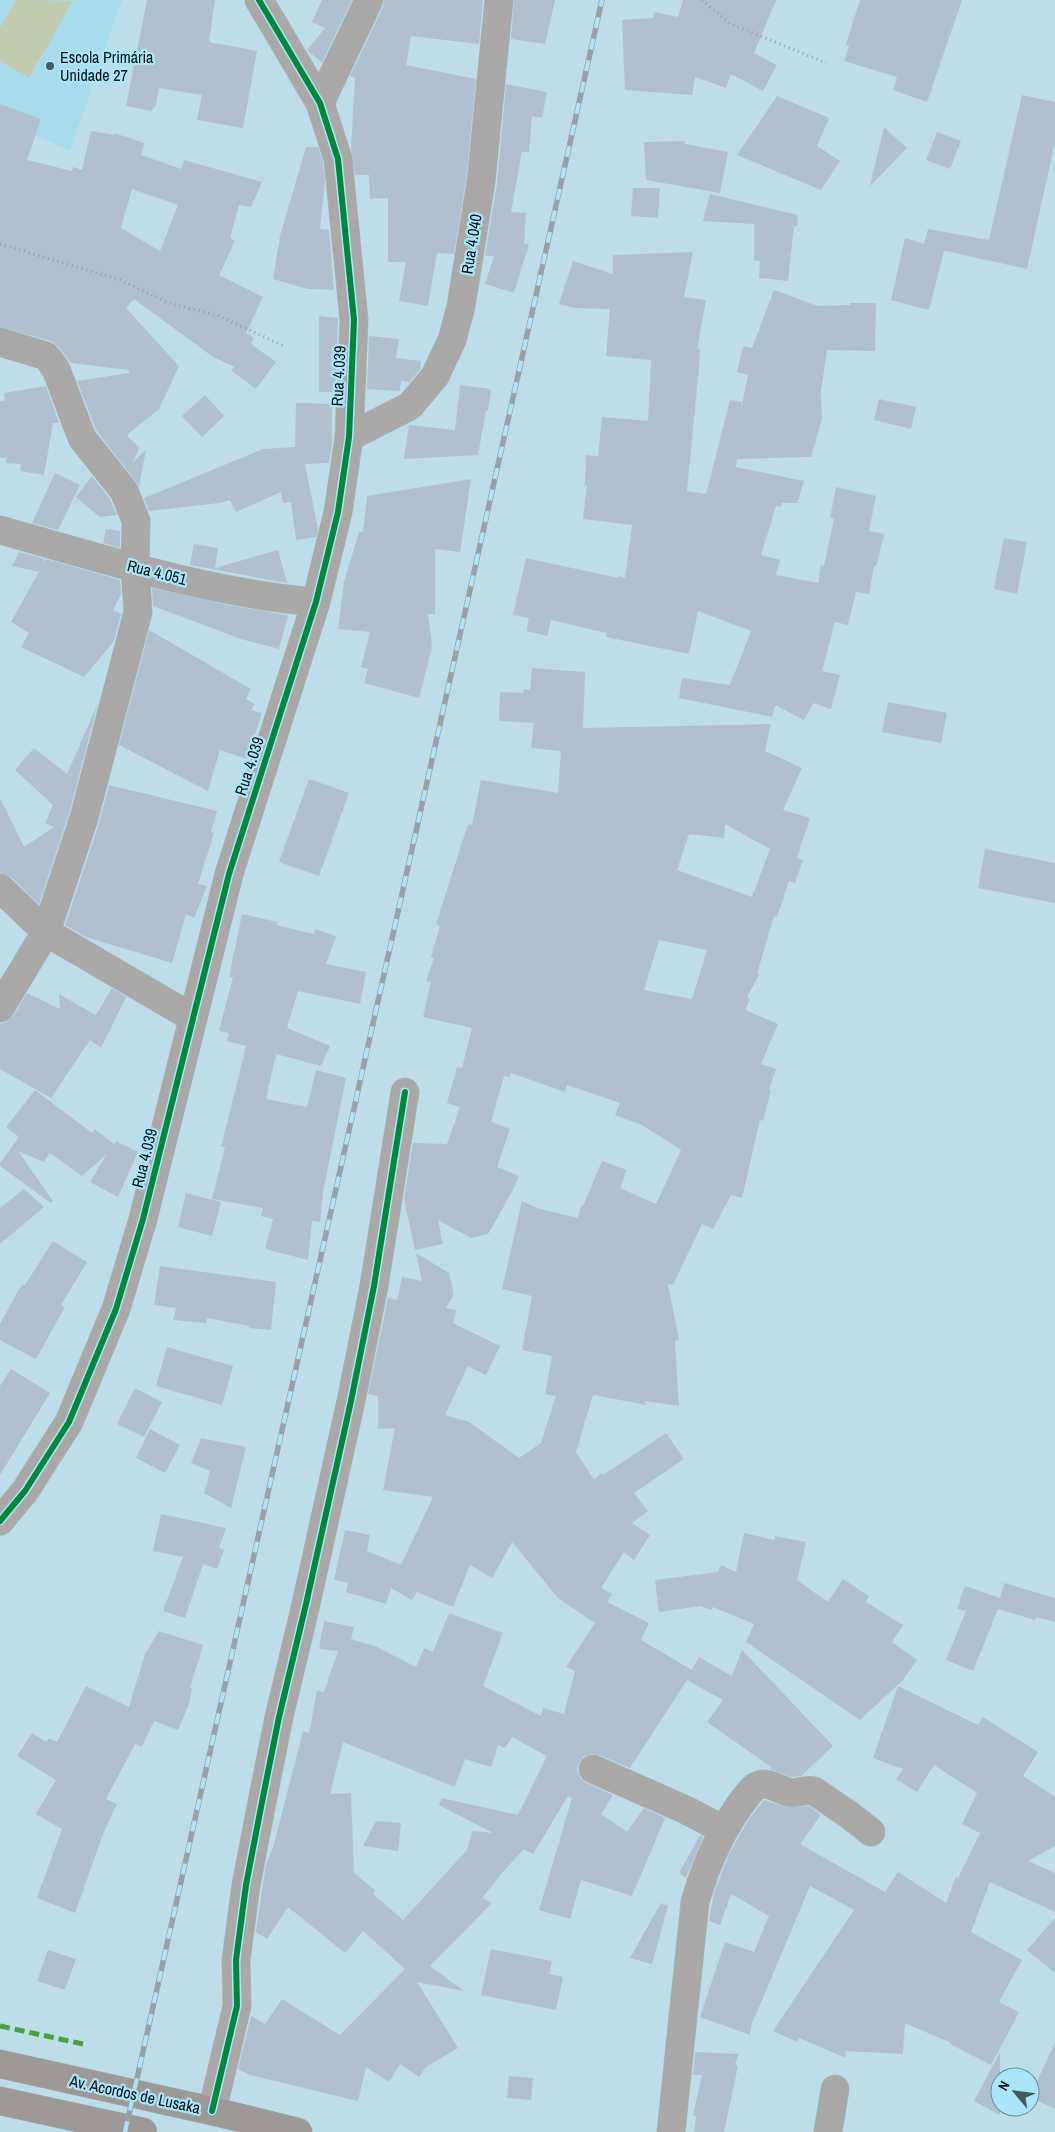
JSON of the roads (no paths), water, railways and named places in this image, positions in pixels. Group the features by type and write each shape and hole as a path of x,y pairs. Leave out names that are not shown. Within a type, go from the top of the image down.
{"main road":[{"name":"Av. Acordos de Lusaka","path":"0,2064 298,2132"},
{"path":"0,2101 143,2132"}],"street":[{"name":"Rua 4.039","path":"0,1521 25,1491 69,1422 116,1309 143,1219 230,874 316,602 338,512 349,437 354,320 338,159 320,103 259,0"},
{"path":"320,103 369,0"},
{"name":"Rua 4.040","path":"349,437 410,406 435,376 452,340 461,306 481,182 499,0"},
{"path":"0,342 46,356 56,368 82,438 124,491 136,521 138,612 84,818 46,932 0,1008"},
{"name":"Rua 4.051","path":"0,530 136,568 224,589 278,599 316,602"},
{"path":"0,888 46,932 193,1018"},
{"path":"212,2111 236,2006 236,1960 246,1885 279,1717 357,1372 374,1286 405,1092"},
{"path":"593,1769 686,1810 724,1830"},
{"path":"671,2132 695,1902 701,1881 724,1830 753,1788 760,1784 766,1784 792,1793 814,1791 871,1832"},
{"path":"828,2132 835,2089"}],"railway":[{"path":"125,2132 602,0"}],"place":[{"name":"Escola Primária Unidade 27","path":"50,66"}]}
